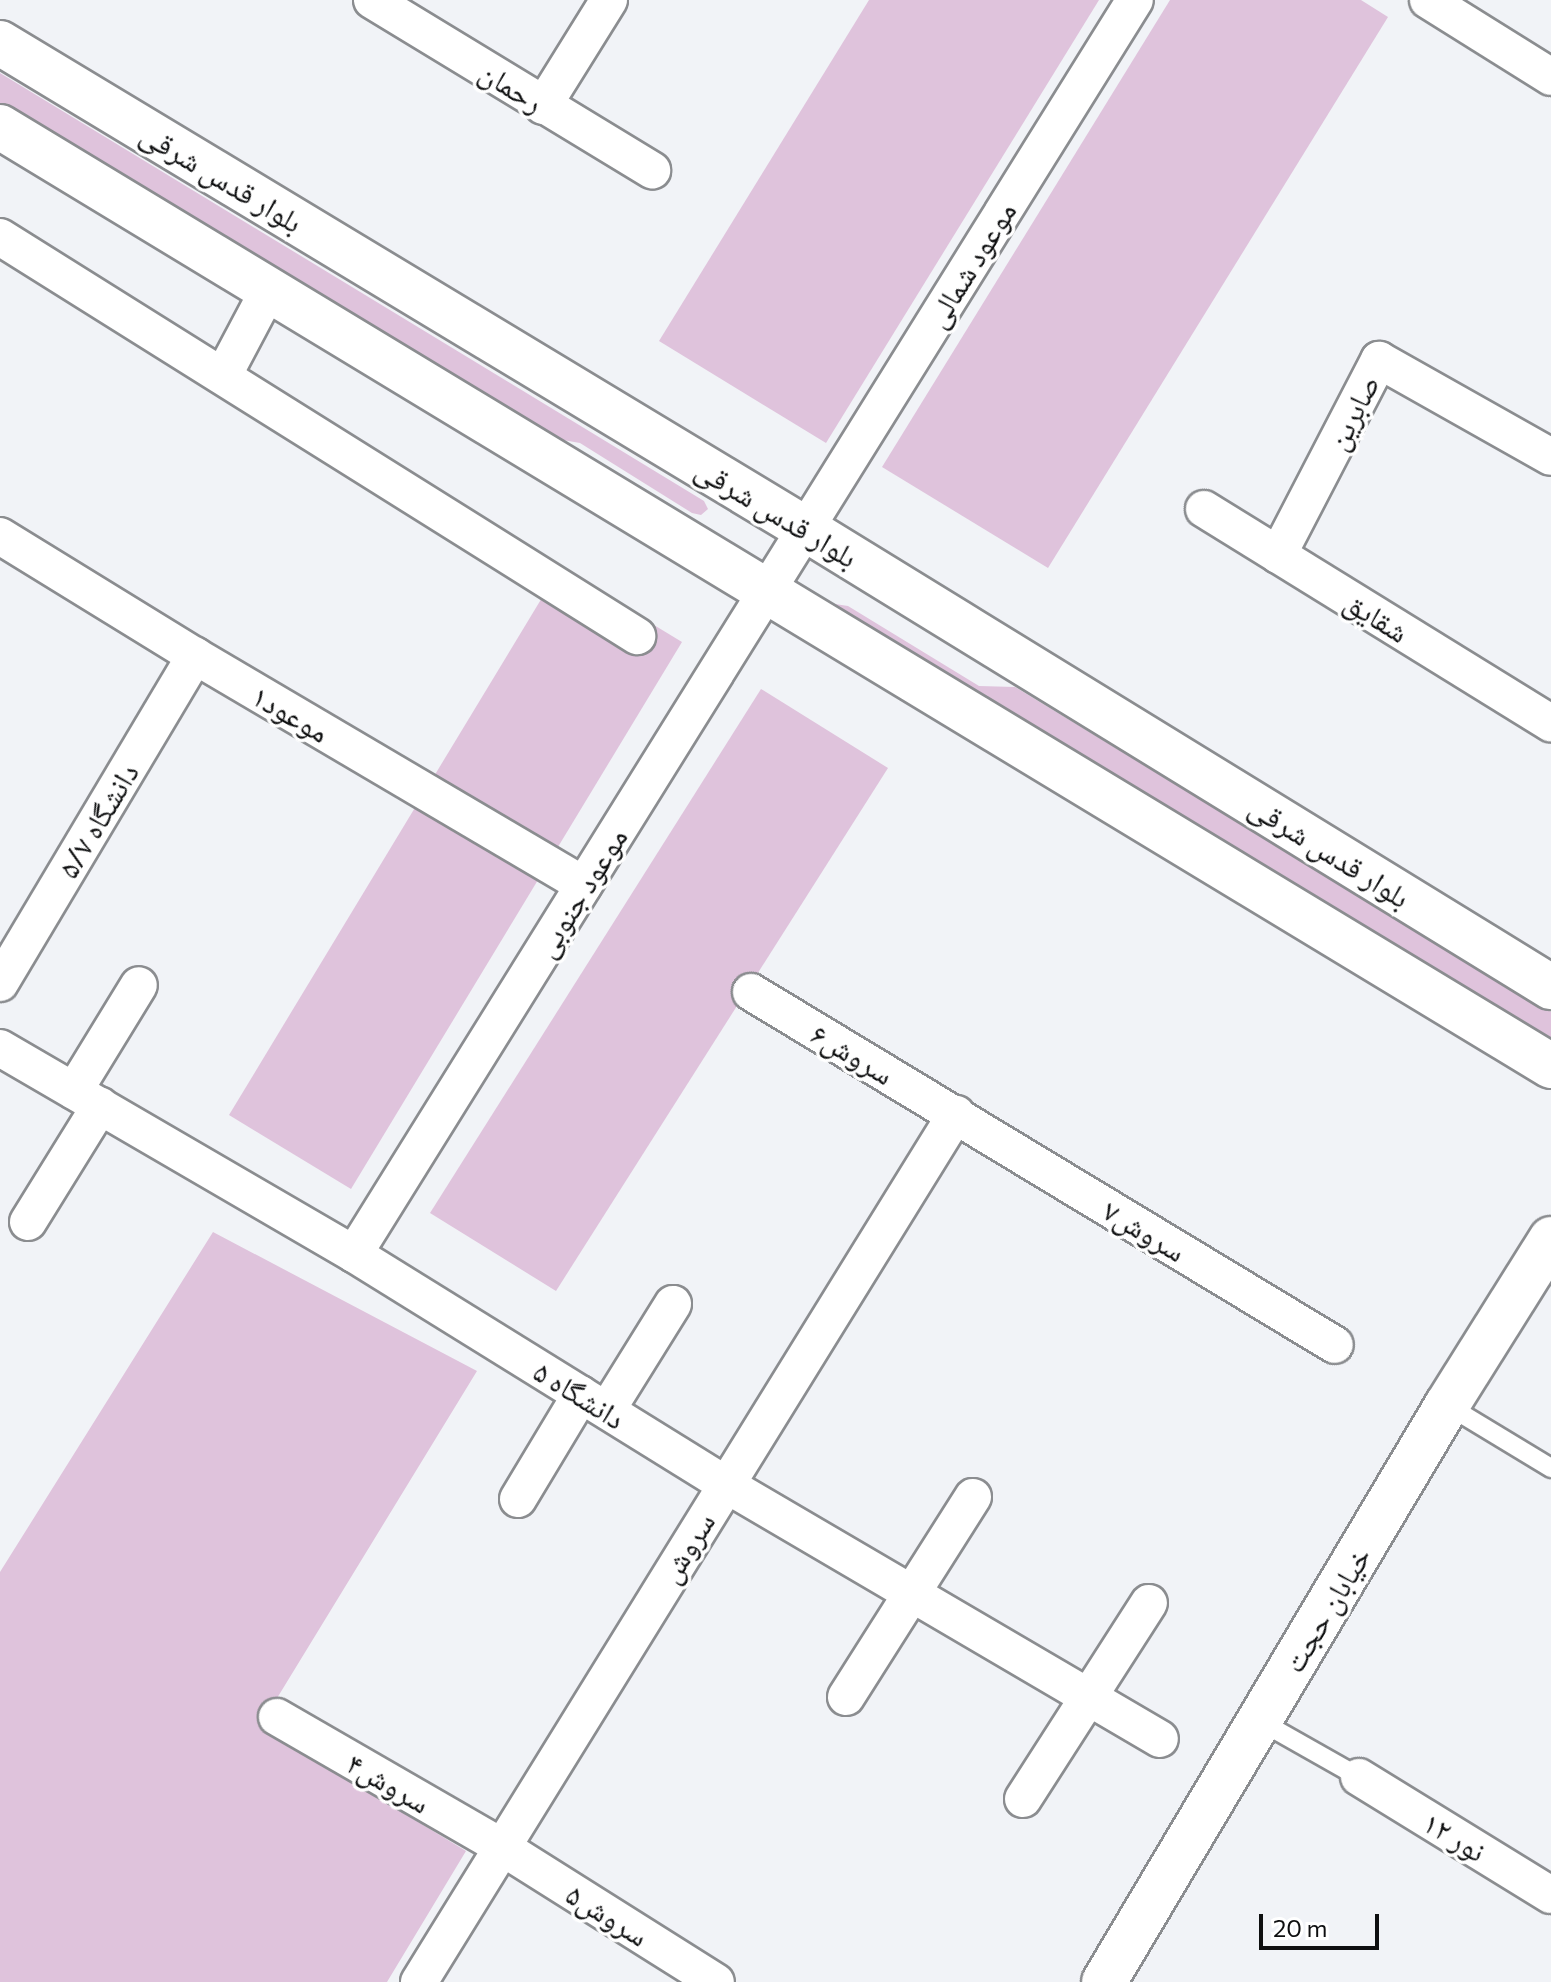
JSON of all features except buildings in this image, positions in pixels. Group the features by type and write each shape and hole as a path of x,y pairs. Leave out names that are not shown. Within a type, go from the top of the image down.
{"main road":[{"name":"بلوار قدس شرقی","path":"0,43 804,528 1551,987"},
{"path":"0,127 1551,1066"},
{"name":"خیابان حجت","path":"1104,1982 1447,1405 1551,1239"}],"street":[{"name":"رحمان","path":"372,0 652,170"},
{"path":"543,106 609,0"},
{"name":"موعود شمالی","path":"804,528 1135,0"},
{"path":"1428,0 1551,77"},
{"path":"0,237 637,636"},
{"path":"223,376 268,291"},
{"name":"صابرین","path":"1278,555 1379,360 1551,457"},
{"name":"شقایق","path":"1204,509 1551,723"},
{"name":"موعود جنوبی","path":"354,1254 768,591 804,528"},
{"name":"موعود۱","path":"0,536 195,656 584,885"},
{"name":"دانشگاه ۵/۷","path":"0,983 195,656"},
{"path":"28,1222 139,985"},
{"name":"سروش۶","path":"751,992 956,1114"},
{"name":"دانشگاه ۵","path":"0,1048 354,1254 725,1484 1160,1739"},
{"name":"سروش۷","path":"956,1114 1335,1345"},
{"name":"سروش","path":"419,1982 500,1846 956,1114"},
{"path":"518,1499 673,1304"},
{"path":"846,1697 973,1497"},
{"path":"1023,1799 1149,1603"},
{"name":"سروش۴","path":"277,1717 500,1846"},
{"name":"نور ۱۲","path":"1359,1777 1551,1895"},
{"name":"سروش۵","path":"500,1846 716,1982"}],"lane":[{"path":"1447,1405 1551,1468"},
{"path":"1260,1721 1359,1777"}],"shaded area":[{"path":"869,0 1099,0 826,443 659,341"},
{"path":"1170,0 1361,0 1388,17 1048,568 882,467"},
{"path":"0,73 704,501 708,509 701,515 692,513 580,443 540,436 0,109"},
{"path":"560,568 682,642 351,1189 229,1115"},
{"path":"835,604 848,606 979,686 1015,687 1551,1012 1551,1047 832,612"},
{"path":"761,689 888,768 556,1291 430,1213"},
{"path":"213,1232 477,1371 260,1726 466,1851 387,1982 0,1982 0,1572"}]}
